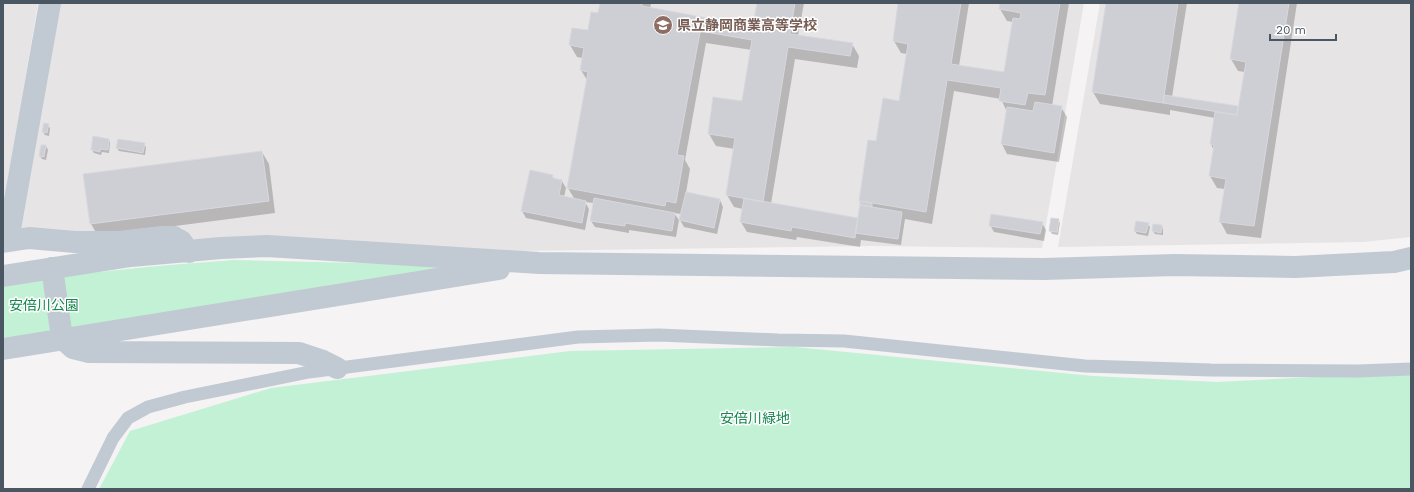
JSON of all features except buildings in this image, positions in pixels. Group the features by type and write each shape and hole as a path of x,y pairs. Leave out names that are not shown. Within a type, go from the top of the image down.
{"street":[{"path":"50,3 6,241 29,238 75,242 119,242 174,237 181,241 188,252"},
{"path":"3,276 131,256 222,248 267,246 539,263 1044,269 1174,265 1295,267 1394,262 1411,258"},
{"path":"3,349 539,263"},
{"path":"52,268 61,331 64,340 73,348 89,352 299,353 323,361 337,368"}],"lane":[{"path":"88,489 113,438 128,418 148,407 309,372 578,337 659,335 844,341 1085,366 1211,370 1358,371 1411,369"}],"shaded area":[{"path":"3,3 38,3 3,212"},
{"path":"57,3 1084,3 1042,248 870,246 520,251 252,239 190,239 182,228 124,233 56,231 19,228"},
{"path":"1100,3 1411,3 1411,237 1363,242 1058,247"}],"green space":[{"name":"安倍川公園","path":"234,260 485,266 3,339 3,285 89,273"},
{"name":"安倍川緑地","path":"795,347 1093,376 1217,382 1411,372 1411,489 99,489 130,431 271,388 570,351"}],"place":[{"name":"県立静岡商業高等学校","path":"663,25"}]}
